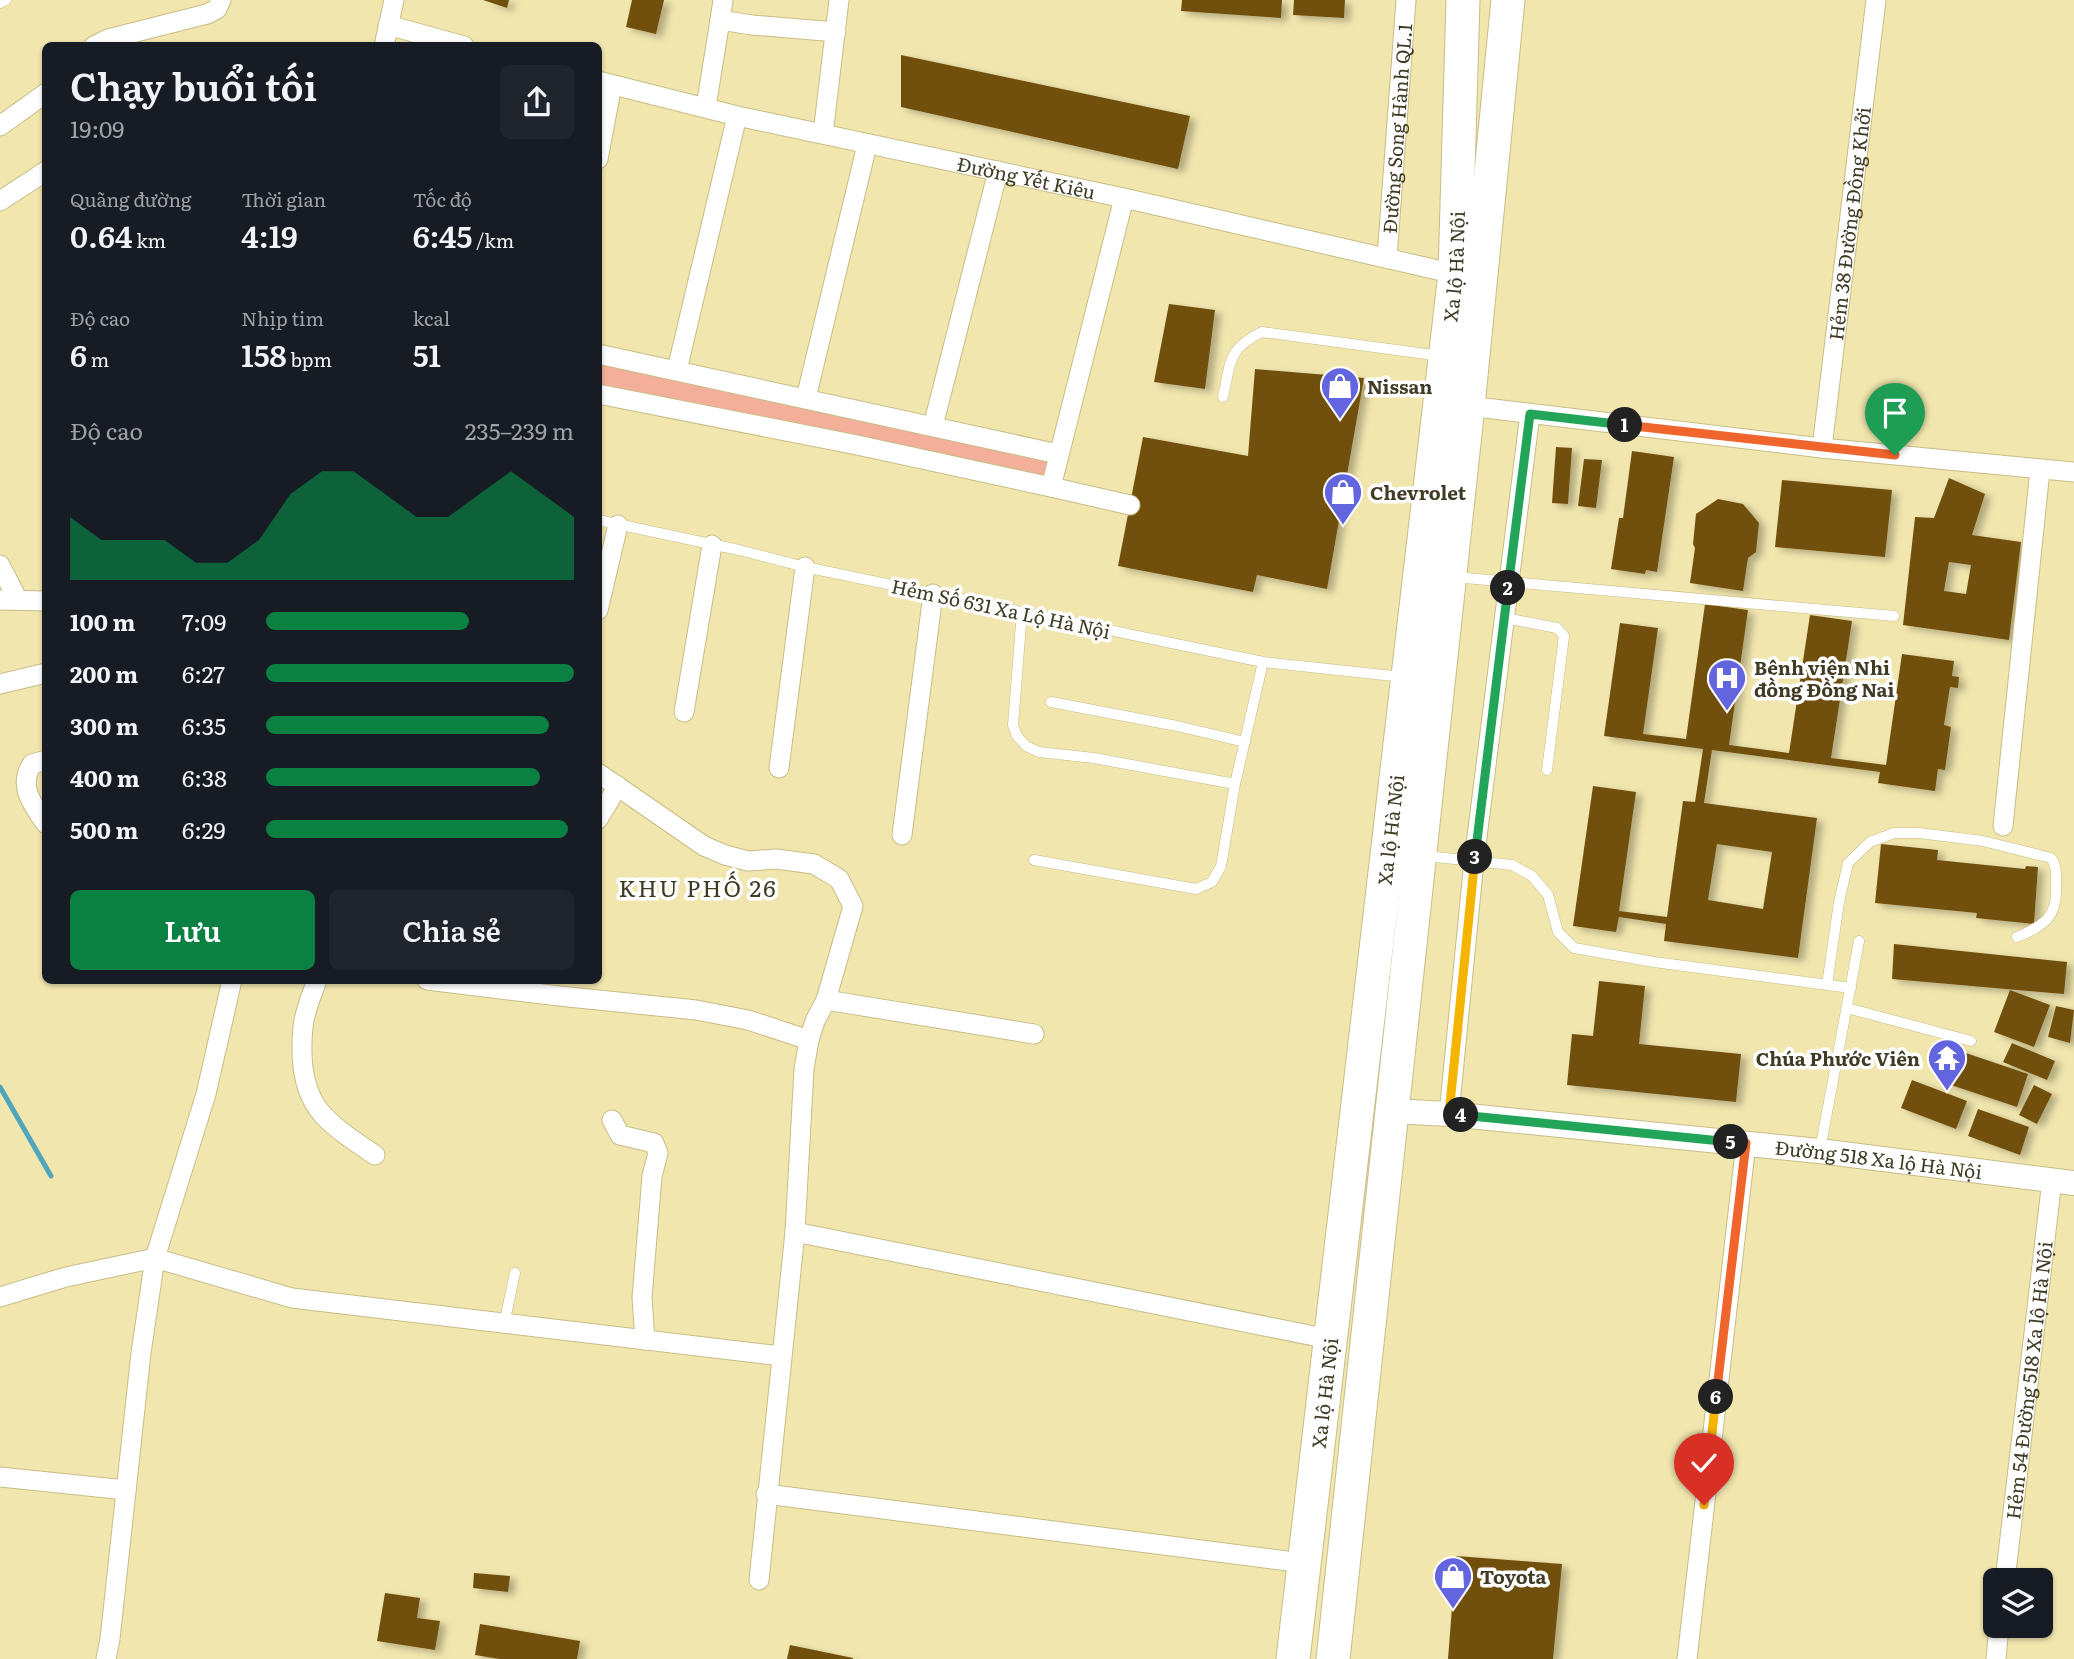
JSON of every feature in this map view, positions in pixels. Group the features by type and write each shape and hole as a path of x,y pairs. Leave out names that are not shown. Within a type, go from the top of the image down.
{"highway":[{"name":"Xa lộ Hà Nội","path":"1293,1659 1455,274 1463,0"},
{"name":"Xa lộ Hà Nội","path":"1333,1659 1468,406 1508,0"}],"street":[{"path":"102,42 207,14 217,9 222,0"},
{"path":"385,42 394,0"},
{"path":"706,107 723,0"},
{"path":"822,134 839,0"},
{"name":"Đường Song Hành QL.1","path":"1387,258 1406,0"},
{"name":"Hẻm 38 Đường Đồng Khởi","path":"1822,447 1876,0"},
{"path":"720,20 836,32"},
{"path":"388,25 450,42"},
{"path":"602,116 605,83"},
{"name":"Đường Yết Kiêu","path":"605,83 737,116 1124,198 1455,274"},
{"path":"0,126 42,96"},
{"path":"677,370 737,116"},
{"path":"806,398 867,145"},
{"path":"933,426 998,172"},
{"path":"0,201 42,174"},
{"path":"1051,487 1124,198"},
{"path":"602,355 1058,454"},
{"path":"602,395 844,443 1130,505"},
{"path":"1468,406 1822,447 2074,472"},
{"path":"1449,1114 1474,862 1530,414"},
{"path":"2003,826 2040,470"},
{"path":"602,593 618,525"},
{"path":"684,712 712,545"},
{"path":"0,565 9,600 42,601"},
{"path":"779,768 805,567"},
{"path":"902,835 933,594"},
{"path":"0,684 42,674"},
{"path":"42,761 33,764 26,773 25,785 42,817"},
{"path":"602,776 704,846 725,855 748,861 776,859 814,864 839,879 853,906 826,1000 809,1040 804,1069 795,1232 759,1580"},
{"path":"602,812 618,786"},
{"path":"106,1659 141,1353 155,1258 206,1094 231,984"},
{"path":"316,984 303,1025 302,1065 310,1097 323,1115 340,1131 375,1155"},
{"path":"460,984 696,1010 748,1020 809,1040"},
{"path":"826,1000 1034,1034"},
{"name":"Đường 518 Xa lộ Hà Nội","path":"1391,1111 1449,1114 1746,1143 2063,1182"},
{"path":"612,1120 620,1135 654,1143 658,1153 652,1175 647,1224 642,1298 645,1340"},
{"path":"1687,1659 1746,1143"},
{"name":"Hẻm 54 Đường 518 Xa lộ Hà Nội","path":"2007,1568 2063,1182"},
{"path":"795,1232 1329,1339"},
{"path":"0,1297 66,1277 155,1258 292,1298 781,1356"},
{"path":"0,1477 126,1490"},
{"path":"766,1494 1303,1563"},
{"path":"1996,1659 1998,1638"}],"lane":[{"path":"0,3 6,0"},
{"path":"1223,397 1232,355 1244,341 1262,332 1445,357"},
{"name":"Hẻm Số 631 Xa Lộ Hà Nội","path":"602,521 805,567 1263,662 1407,678"},
{"path":"1450,576 1894,616"},
{"path":"1022,612 1013,725 1017,736 1027,746 1039,752 1094,758 1236,784"},
{"path":"1505,618 1557,628 1564,636 1547,770"},
{"path":"1034,860 1196,889 1212,882 1221,866 1263,662"},
{"path":"1051,702 1245,742"},
{"path":"1827,985 1839,902 1848,863 1870,842 1894,833 1919,833 1983,841 2051,858 2055,864 2057,900 2052,914 2039,928 2017,937"},
{"path":"1419,855 1512,864 1532,876 1548,895 1558,932 1574,948 1654,962 1851,988"},
{"path":"1819,1151 1858,941"},
{"path":"1847,1008 1971,1041"},
{"path":"505,1324 515,1273"}],"shaded area":[{"path":"602,361 1050,459 1046,480 602,389"}],"building":[{"path":"483,0 509,0 507,8"},
{"path":"632,0 664,0 656,34 626,27"},
{"path":"1182,0 1282,0 1281,18 1181,11"},
{"path":"1294,0 1345,0 1344,18 1293,15"},
{"path":"901,55 1190,116 1178,169 901,107"},
{"path":"1169,304 1215,310 1205,389 1154,382"},
{"path":"1255,369 1364,378 1327,589 1257,575 1253,592 1118,566 1143,437 1248,456"},
{"path":"1556,447 1572,448 1568,504 1552,503"},
{"path":"1632,451 1674,457 1657,572 1646,570 1645,574 1611,569 1619,518 1623,518"},
{"path":"1584,459 1602,460 1596,508 1578,506"},
{"path":"1949,478 1985,494 1972,535 2021,542 2009,640 1903,625 1915,517 1934,518","holes":["1949,562 1971,565 1966,594 1944,591"]},
{"path":"1782,480 1892,490 1885,557 1775,547"},
{"path":"1718,499 1743,504 1759,523 1756,552 1748,558 1743,591 1690,583 1696,514"},
{"path":"1705,604 1748,610 1729,745 1789,753 1810,615 1852,621 1831,758 1886,765 1902,654 1954,661 1952,676 1959,677 1958,688 1950,687 1944,725 1951,727 1945,770 1938,769 1935,791 1878,783 1880,772 1712,750 1704,803 1817,818 1798,958 1664,941 1666,924 1619,917 1616,932 1573,926 1593,786 1636,792 1619,911 1667,917 1683,801 1695,802 1703,749 1604,736 1620,623 1658,628 1643,734 1686,739","holes":["1717,844 1772,852 1763,909 1708,900"]},
{"path":"1881,844 1938,850 1937,860 2025,869 2026,866 2038,867 2034,924 1976,918 1977,913 1875,903"},
{"path":"1894,944 2067,962 2064,994 1892,979"},
{"path":"1599,981 1645,986 1639,1044 1741,1054 1736,1102 1567,1085 1572,1034 1593,1036"},
{"path":"2010,990 2050,1005 2034,1047 1994,1032"},
{"path":"2056,1006 2074,1010 2070,1043 2048,1037"},
{"path":"2012,1043 2055,1061 2047,1080 2003,1062"},
{"path":"1954,1049 2028,1074 2017,1107 1942,1082"},
{"path":"1912,1080 1967,1101 1956,1129 1901,1108"},
{"path":"2034,1085 2052,1094 2037,1124 2019,1115"},
{"path":"1978,1109 2029,1127 2020,1155 1968,1136"},
{"path":"1456,1556 1562,1564 1553,1659 1448,1659"},
{"path":"474,1573 510,1576 508,1592 473,1588"},
{"path":"385,1593 420,1598 417,1618 440,1621 435,1650 377,1641"},
{"path":"480,1624 580,1641 577,1659 500,1659 475,1655"},
{"path":"790,1645 853,1658 853,1659 787,1659"}],"waterway":[{"path":"0,1087 51,1176"}],"place":[{"name":"Nissan","path":"1340,420"},
{"name":"Chevrolet","path":"1343,526"},
{"name":"Bệnh viện Nhi đồng Đồng Nai","path":"1727,712"},
{"name":"Chúa Phước Viên","path":"1947,1092"},
{"name":"Toyota","path":"1453,1610"}],"district":[{"name":"KHU PHỐ 26","path":"698,887"}],"route":[{"path":"1704,1505 1746,1143 1449,1114 1474,862 1530,414 1895,455"}]}
